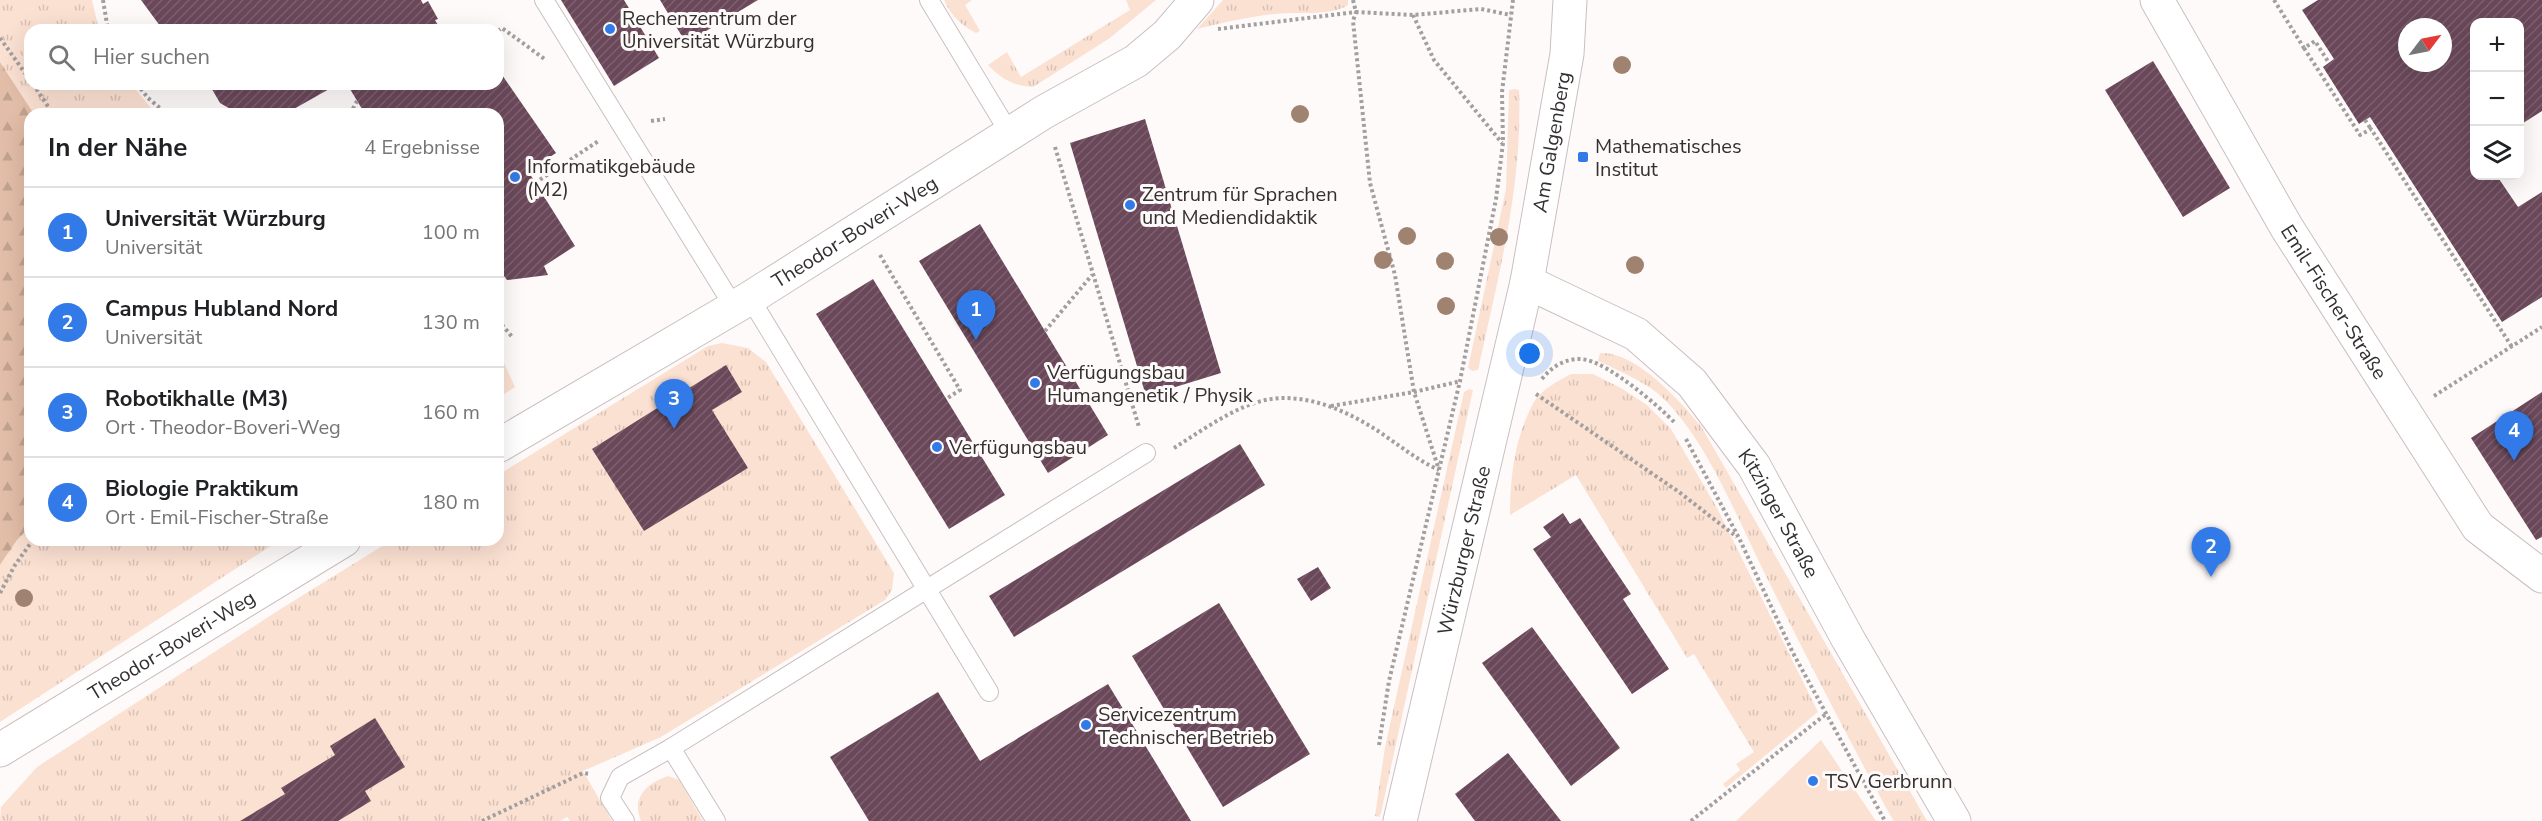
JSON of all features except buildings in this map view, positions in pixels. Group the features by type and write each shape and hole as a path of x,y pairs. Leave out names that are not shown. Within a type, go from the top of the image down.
{"street":[{"name":"Theodor-Boveri-Weg","path":"504,442 742,302 1044,111 1136,61 1167,35 1197,0"},
{"name":"Am Galgenberg","path":"1527,282 1567,54 1570,0"},
{"name":"Emil-Fischer-Straße","path":"2157,0 2287,228 2478,527 2542,576"},
{"name":"Würzburger Straße","path":"1400,821 1527,282"},
{"name":"Kitzinger Straße","path":"1527,282 1636,334 1692,383 1754,466 1848,639 1953,821"},
{"name":"Theodor-Boveri-Weg","path":"0,750 334,546"}],"lane":[{"path":"544,0 622,125 742,302 926,588 989,692"},
{"path":"929,0 1010,134"},
{"path":"625,821 610,798 620,777 671,748 1146,453"},
{"path":"671,748 716,821"}],"path":[{"path":"103,0 107,24"},
{"path":"1353,0 1356,12 1353,21 1370,183 1395,275 1414,392 1440,470"},
{"path":"1378,747 1389,681 1460,381 1496,199 1503,143 1502,92 1513,0"},
{"path":"2274,0 2360,135 2371,129"},
{"path":"1167,35 1356,12 1413,15 1481,9 1511,15"},
{"path":"1413,15 1434,60 1503,143"},
{"path":"0,38 24,72"},
{"path":"2304,48 2315,41 2329,63"},
{"path":"37,90 49,108"},
{"path":"142,90 160,108"},
{"path":"354,108 357,101"},
{"path":"1044,111 1146,453 1168,451 1251,404 1271,399 1299,398 1331,406 1379,431 1422,463 1440,470"},
{"path":"2365,120 2512,347"},
{"path":"535,183 622,125"},
{"path":"862,226 960,390 946,399"},
{"path":"1045,331 1093,275"},
{"path":"504,327 513,338"},
{"path":"2428,400 2542,327"},
{"path":"1539,382 1557,365 1567,361 1589,361 1615,375 1650,400 1683,432 1826,714 1885,821"},
{"path":"1331,406 1414,392 1460,381"},
{"path":"1537,388 1535,393 1679,492 1738,538"},
{"path":"0,593 29,546"},
{"path":"1691,821 1826,714"},
{"path":"482,821 583,773 620,777"}],"green space":[{"path":"0,0 92,0 98,24 24,24 24,90 136,90 151,108 30,108 0,62"},
{"path":"944,0 972,0 965,5 980,31 976,33 961,23"},
{"path":"1126,0 1156,0 1110,38 1033,87 1008,81 988,65 1007,52 1021,77 1130,10"},
{"path":"1223,0 1348,0 1348,5 1332,11 1265,15 1197,29"},
{"path":"0,62 30,108 24,108 24,533 0,565"},
{"path":"1509,90 1519,90 1519,126 1513,196 1501,266 1478,370 1472,371 1468,368 1506,189"},
{"path":"722,343 748,348 766,362 894,573 892,590 885,600 661,737 583,771 612,821 570,821 567,817 560,821 0,821 1,807 37,767 382,546 504,546 504,471 708,346"},
{"path":"1600,353 1628,360 1656,379 1701,426 1927,821 1894,821 1889,813 1809,662 1720,481 1695,437 1665,400 1633,378 1598,361"},
{"path":"504,363 515,387 504,394"},
{"path":"1571,374 1593,374 1621,388 1647,405 1671,429 1717,508 1818,712 1726,788 1723,784 1740,770 1736,764 1754,752 1694,654 1687,658 1576,475 1510,515 1515,457 1528,415 1541,393"},
{"path":"1469,389 1473,390 1379,817 1375,816 1385,747 1464,392"},
{"path":"24,533 24,546 271,546 0,722 0,565"},
{"name":"TSV Gerbrunn","path":"1821,740 1876,821 1736,821"},
{"path":"668,776 679,780 703,821 641,821 638,805 643,792"}],"place":[{"name":"Rechenzentrum der Universität Würzburg","path":"610,29"},
{"name":"Mathematisches Institut","path":"1583,157"},
{"name":"Informatikgebäude (M2)","path":"515,177"},
{"name":"Zentrum für Sprachen und Mediendidaktik","path":"1130,205"},
{"name":"Universität Würzburg","path":"976,340"},
{"name":"Verfügungsbau Humangenetik / Physik","path":"1035,383"},
{"name":"Robotikhalle (M3)","path":"674,429"},
{"name":"Verfügungsbau","path":"937,447"},
{"name":"Biologie Praktikum","path":"2514,461"},
{"name":"Campus Hubland Nord","path":"2211,577"},
{"name":"Servicezentrum Technischer Betrieb","path":"1086,725"},
{"name":"TSV Gerbrunn","path":"1813,781"}]}
